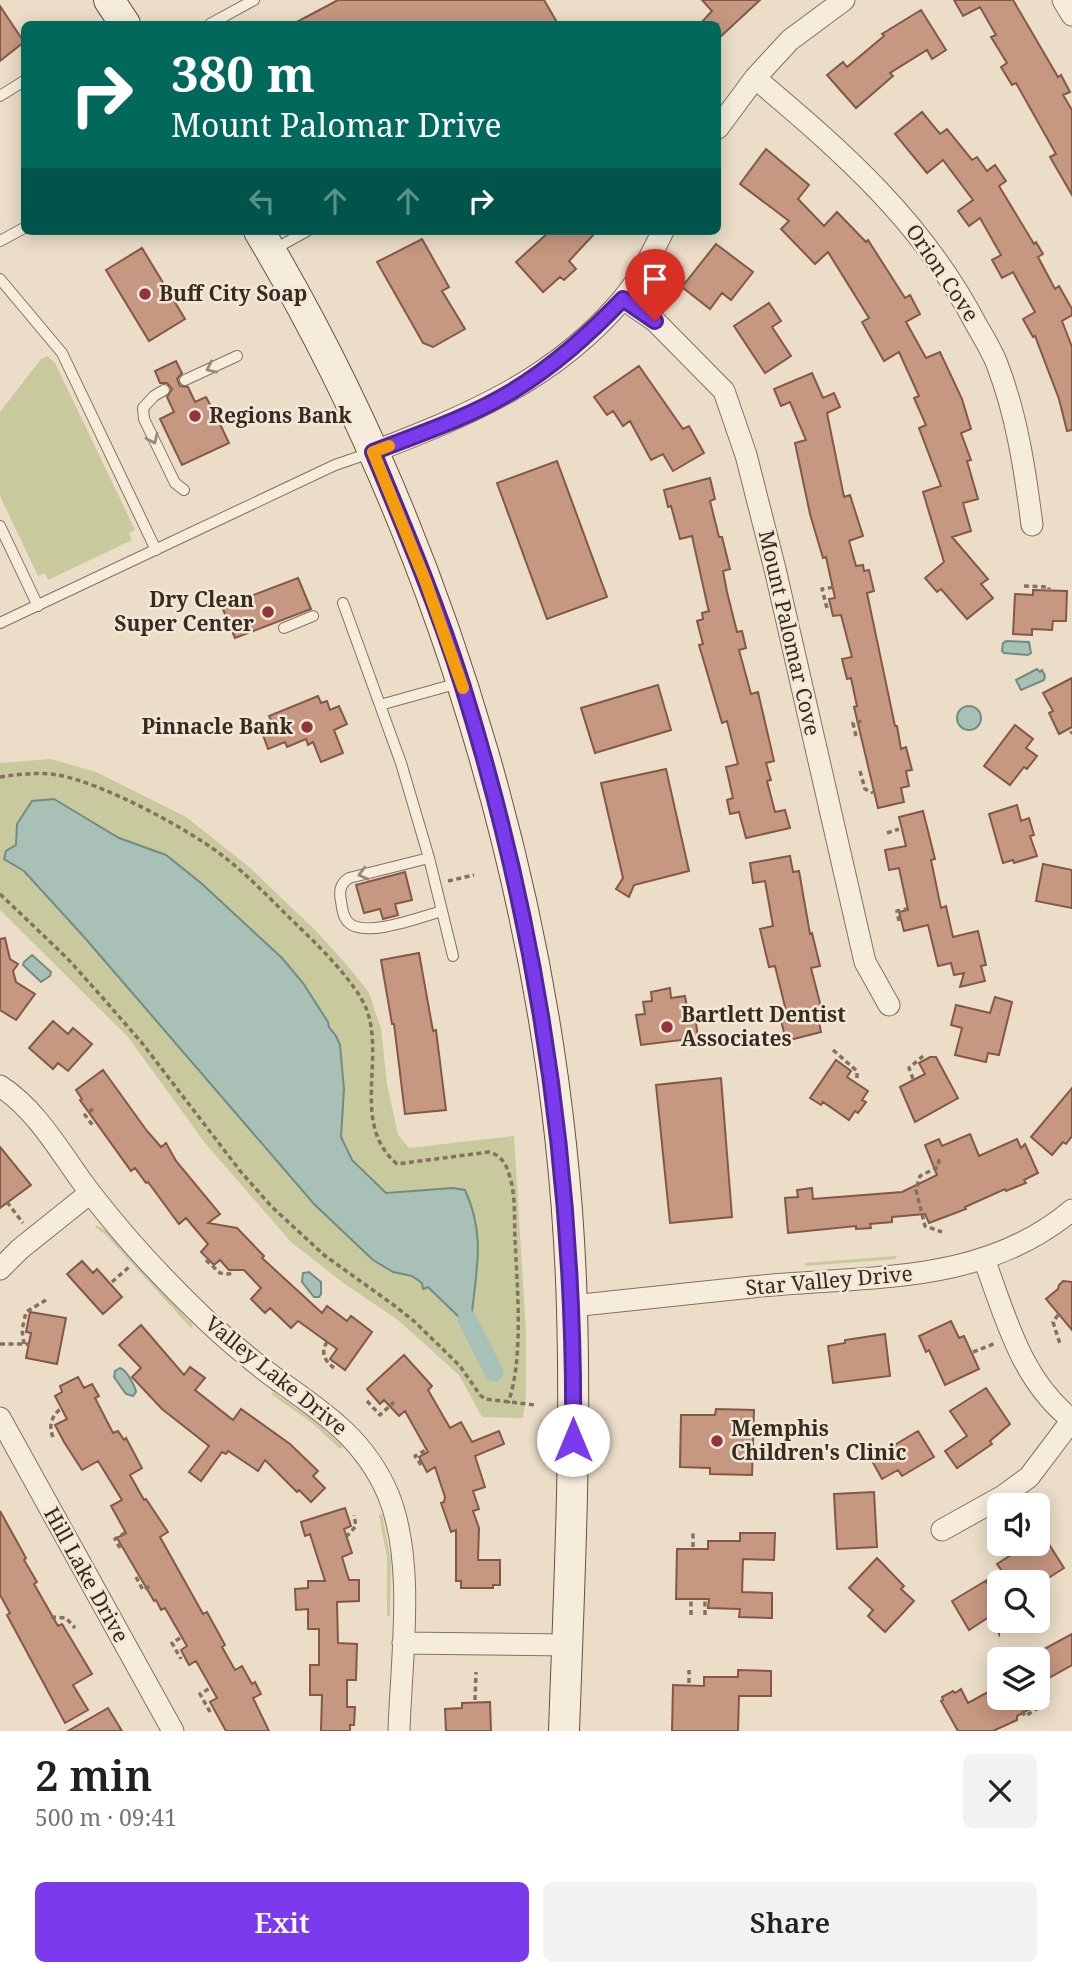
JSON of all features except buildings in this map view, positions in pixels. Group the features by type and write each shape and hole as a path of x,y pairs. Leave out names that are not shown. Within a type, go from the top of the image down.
{"main road":[{"path":"109,0 123,21"},
{"path":"265,241 330,362 373,452 425,580 461,682 516,880 544,1021 561,1149 572,1306 573,1467 564,1731"}],"street":[{"path":"721,124 755,78 790,40 844,0"},
{"path":"1063,0 1072,15"},
{"name":"Orion Cove","path":"755,78 836,147 907,220 960,292 996,363 1023,453 1032,525"},
{"path":"373,452 454,420 509,393 565,355 623,299 661,235"},
{"name":"Mount Palomar Cove","path":"623,299 655,321 724,391 746,455 775,569 865,962 890,1005"},
{"name":"Valley Lake Drive","path":"0,1086 25,1106 90,1193 207,1321 248,1357 340,1425 369,1459 387,1493 399,1532 402,1556 403,1643 399,1731"},
{"path":"0,1269 20,1249 90,1193"},
{"name":"Star Valley Drive","path":"572,1306 752,1287 904,1276 947,1269 984,1259 1026,1241 1072,1210"},
{"path":"942,1530 1003,1496 1028,1477 1072,1420 1045,1395 1026,1368 984,1259"},
{"name":"Hill Lake Drive","path":"0,1418 173,1731"},
{"path":"403,1643 567,1645"}],"lane":[{"path":"228,20 254,0"},
{"path":"0,96 21,83"},
{"path":"0,241 21,230"},
{"path":"265,241 290,235"},
{"path":"0,279 62,353 156,550"},
{"path":"185,380 237,356"},
{"path":"164,390 143,408 144,419 174,483 184,490"},
{"path":"0,623 335,465 373,452"},
{"path":"0,526 38,606"},
{"path":"343,603 401,763 429,858 453,956"},
{"path":"284,628 313,616"},
{"path":"380,705 461,682"},
{"path":"429,858 349,878 340,889 343,914 348,923 360,929 382,927 442,911"}],"path":[{"path":"1024,586 1049,589"},
{"path":"827,608 822,589 835,587"},
{"path":"856,736 853,723 863,721"},
{"path":"860,771 865,789 873,793"},
{"path":"0,777 35,773 81,781 169,822 226,858 314,941 365,1004 371,1024 371,1105 375,1132 387,1156 397,1164 489,1152 502,1160 510,1176 513,1192 517,1285 516,1370 508,1403"},
{"path":"887,833 899,829"},
{"path":"446,882 474,875"},
{"path":"0,894 67,958 142,1043 271,1206 324,1255 415,1322 460,1366 480,1395 489,1401 535,1405"},
{"path":"899,921 897,911 907,909"},
{"path":"832,1051 857,1070 857,1080"},
{"path":"913,1079 909,1068 923,1056"},
{"path":"93,1109 85,1115 94,1127"},
{"path":"939,1159 939,1164 920,1176 916,1190 925,1226 942,1233"},
{"path":"933,1169 936,1175"},
{"path":"7,1202 24,1224"},
{"path":"206,1260 220,1273 233,1272"},
{"path":"112,1282 130,1266"},
{"path":"0,1344 26,1344 22,1331 26,1312 46,1300"},
{"path":"1058,1315 1053,1322 1060,1344"},
{"path":"327,1342 324,1357 334,1368"},
{"path":"974,1352 996,1343"},
{"path":"367,1401 380,1415 394,1402"},
{"path":"52,1437 51,1421 61,1408"},
{"path":"421,1465 415,1456 426,1450"},
{"path":"346,1537 356,1527 354,1515"},
{"path":"120,1548 114,1539 125,1533"},
{"path":"692,1547 693,1533"},
{"path":"136,1577 143,1590 151,1585"},
{"path":"691,1601 691,1615"},
{"path":"705,1601 705,1615"},
{"path":"51,1617 65,1618 75,1628"},
{"path":"180,1638 172,1643 181,1659"},
{"path":"689,1670 689,1684"},
{"path":"475,1700 476,1672"},
{"path":"210,1712 200,1694 212,1687"},
{"path":"1022,1711 1025,1716 1035,1710"}],"green space":[{"path":"47,356 55,363 135,530 129,533 132,540 48,580 45,573 38,576 0,496 0,412 41,359"},
{"path":"51,759 96,772 186,817 248,866 317,932 368,991 381,1028 387,1084 398,1135 409,1148 514,1136 526,1332 526,1395 523,1418 482,1417 459,1375 398,1320 342,1282 291,1242 205,1143 128,1037 0,910 0,763"},
{"path":"96,1225 107,1231 193,1325 191,1328 105,1234 95,1227"},
{"path":"896,1256 896,1259 805,1266 805,1263"},
{"path":"273,1392 314,1420 343,1447 340,1449 311,1422 271,1394"},
{"path":"382,1514 391,1561 390,1616 387,1616 387,1557 379,1515"}],"shaded area":[{"path":"1029,642 1031,653 1004,653 1003,643"},
{"path":"1037,669 1040,672 1042,670 1044,680 1021,690 1016,680"},
{"path":"969,706 978,709 981,718 978,727 969,730 960,727 957,718 960,709"},
{"path":"54,799 119,838 166,855 201,883 282,958 303,983 340,1045 344,1089 341,1137 352,1160 386,1193 453,1188 465,1190 475,1221 478,1250 472,1312 467,1319 460,1318 428,1287 423,1289 422,1283 412,1276 393,1272 373,1260 314,1204 85,938 24,871 4,859 6,851 16,845 17,824 32,801"},
{"path":"32,955 51,972 50,976 41,982 23,965"},
{"path":"309,1272 321,1282 319,1297 314,1297 302,1282 303,1273"},
{"path":"120,1368 134,1386 136,1392 133,1396 126,1394 114,1377 115,1371"}],"waterway":[{"path":"467,1319 494,1372"}],"slow traffic":[{"path":"389,446 373,452 425,580 463,688"}],"place":[{"name":"Buff City Soap","path":"145,294"},
{"name":"Regions Bank","path":"195,416"},
{"name":"Dry Clean Super Center","path":"268,612"},
{"name":"Pinnacle Bank","path":"307,727"},
{"name":"Bartlett Dentist Associates","path":"667,1027"},
{"name":"Memphis Children's Clinic","path":"717,1441"}],"route":[{"path":"573,1440 572,1306 561,1149 544,1021 530,947 499,815 461,682 425,580 373,452 454,420 509,393 565,355 623,299 655,321"}]}
